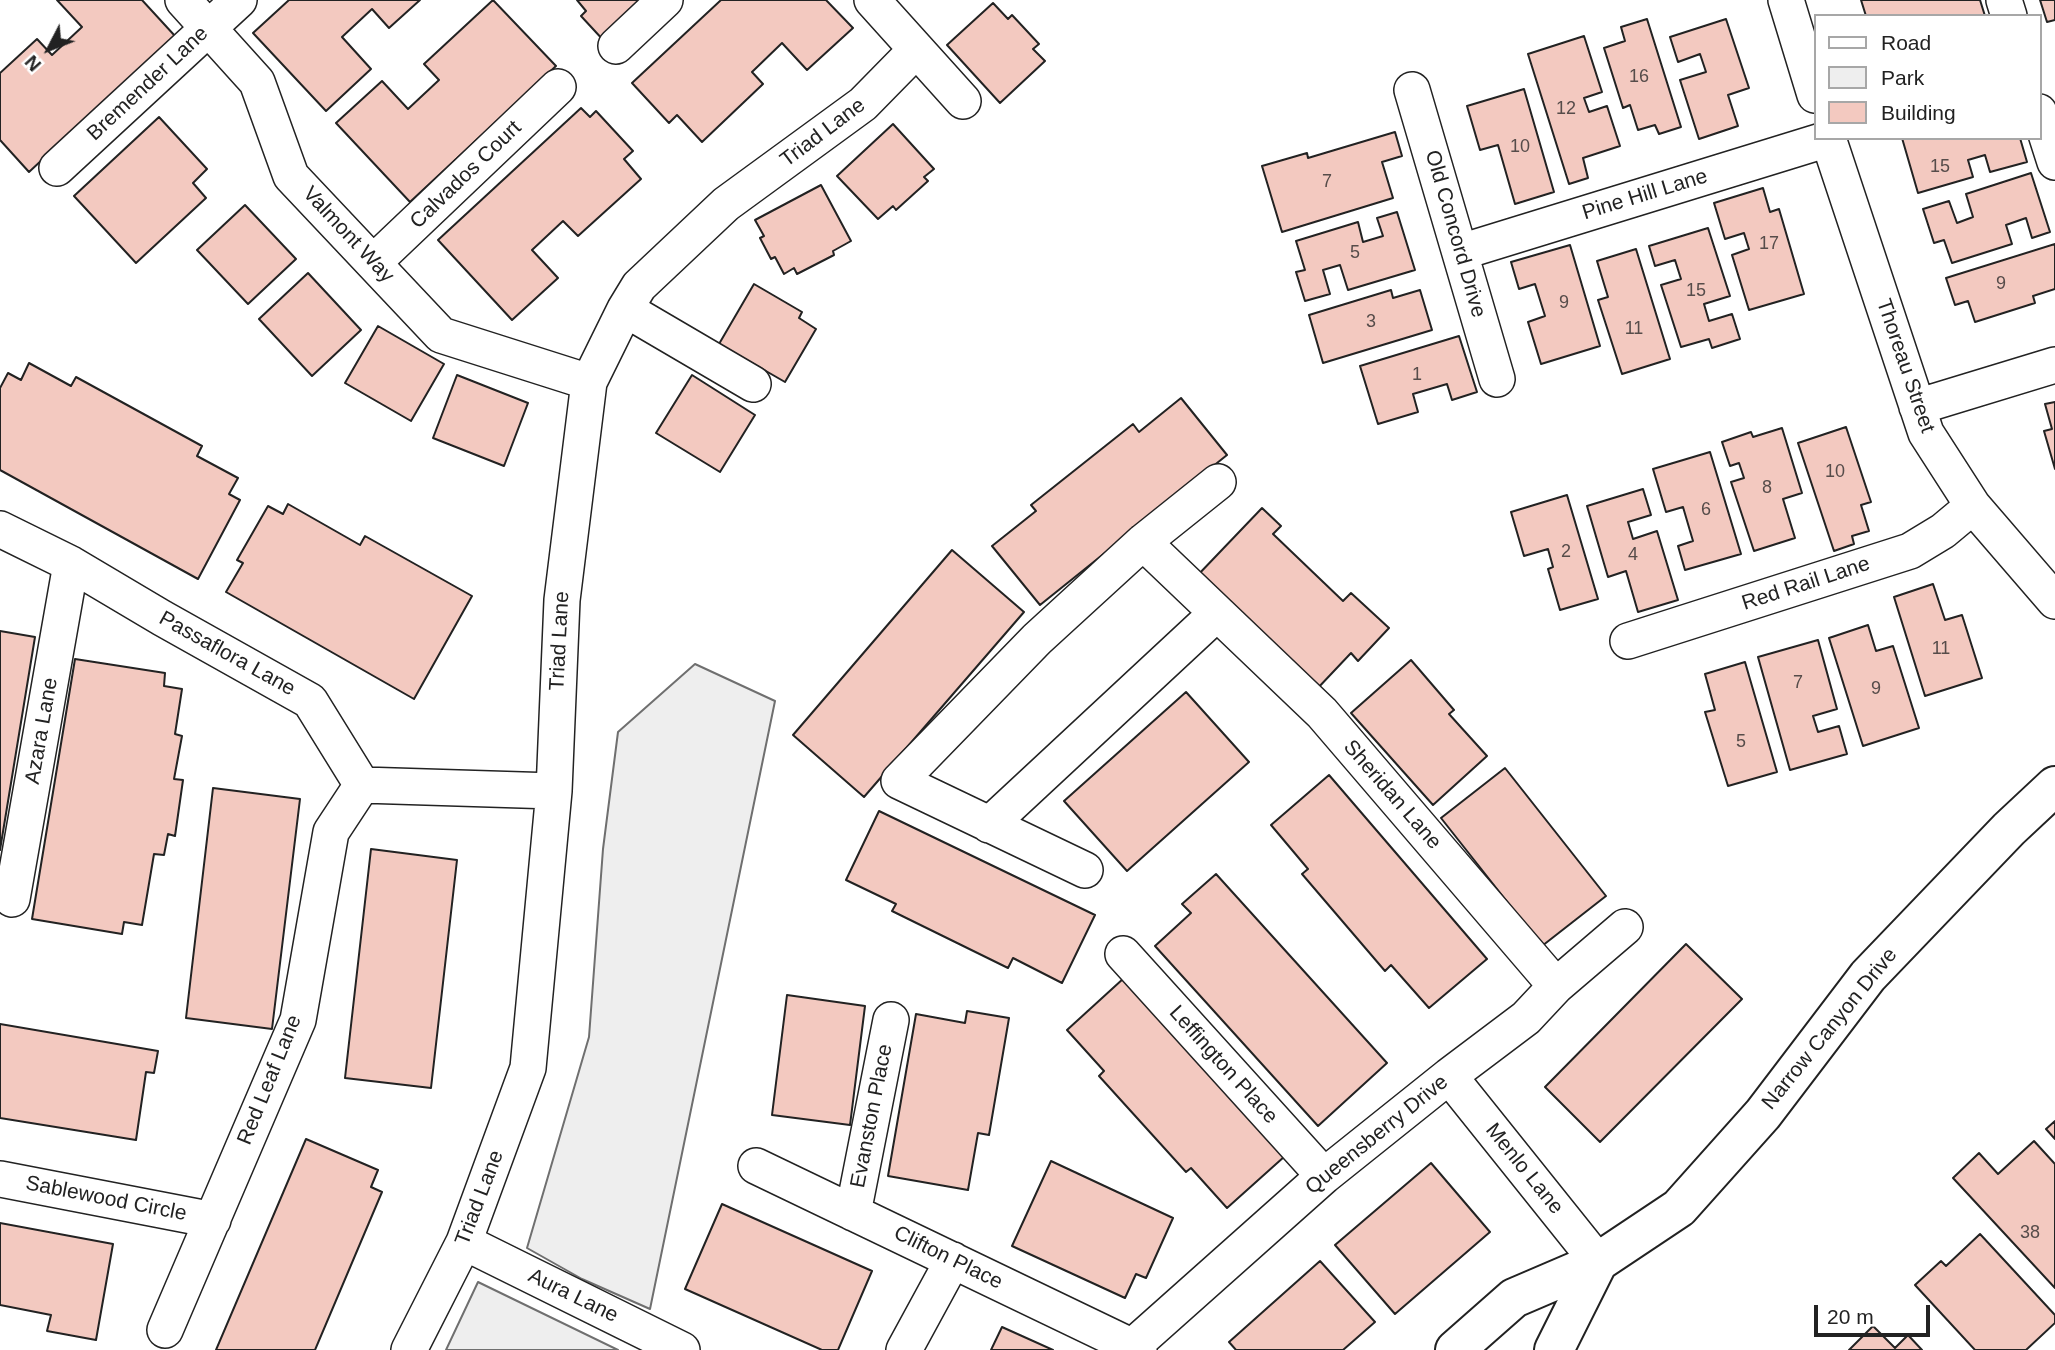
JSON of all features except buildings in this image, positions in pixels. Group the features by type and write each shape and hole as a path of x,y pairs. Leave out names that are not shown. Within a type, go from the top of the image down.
{"street":[{"name":"Valmont Way","path":"183,0 257,82 291,176 441,335 589,382"},
{"name":"Bremender Lane","path":"57,168 239,0"},
{"path":"616,46 665,0"},
{"path":"872,0 963,101"},
{"path":"1786,0 1814,92"},
{"name":"Triad Lane","path":"410,1350 464,1242 528,1068 554,791 562,600 589,382 639,286 726,204 863,104 916,50"},
{"name":"Calvados Court","path":"373,263 558,87"},
{"name":"Old Concord Drive","path":"1412,90 1497,379"},
{"path":"2041,118 2055,162"},
{"name":"Pine Hill Lane","path":"1461,251 1825,140"},
{"name":"Thoreau Street","path":"1828,140 1926,433 1972,506 2055,601"},
{"path":"625,309 752,384"},
{"path":"1917,407 2055,365"},
{"path":"1084,870 900,782 1037,639 1143,542 1218,482"},
{"name":"Red Rail Lane","path":"1628,641 1910,551 1943,531 1972,506"},
{"name":"Passaflora Lane","path":"0,529 71,564 310,701 362,785"},
{"name":"Sheridan Lane","path":"1143,542 1322,713 1556,986"},
{"name":"Azara Lane","path":"12,899 71,564"},
{"path":"989,825 1217,613"},
{"path":"362,785 554,791"},
{"name":"Red Leaf Lane","path":"165,1330 298,1020 331,832 362,785"},
{"name":"Narrow Canyon Drive","path":"1455,1350 1514,1298 1598,1262 1679,1208 1763,1114 1868,976 2055,786"},
{"name":"Queensberry Drive","path":"1135,1348 1324,1176 1526,1018 1556,986 1625,927"},
{"name":"Leffington Place","path":"1123,954 1324,1176"},
{"name":"Evanston Place","path":"853,1213 891,1020"},
{"name":"Menlo Lane","path":"1449,1076 1598,1262"},
{"name":"Clifton Place","path":"756,1166 1135,1348"},
{"name":"Sablewood Circle","path":"0,1179 212,1220"},
{"name":"Aura Lane","path":"464,1242 682,1350"},
{"path":"904,1350 953,1260"},
{"name":"Narrow Canyon Drive","path":"1554,1350 1598,1262"}],"green space":[{"path":"695,664 775,701 650,1309 582,1279 527,1248 589,1037 603,849 618,732"},
{"path":"478,1282 618,1350 446,1350"}]}
